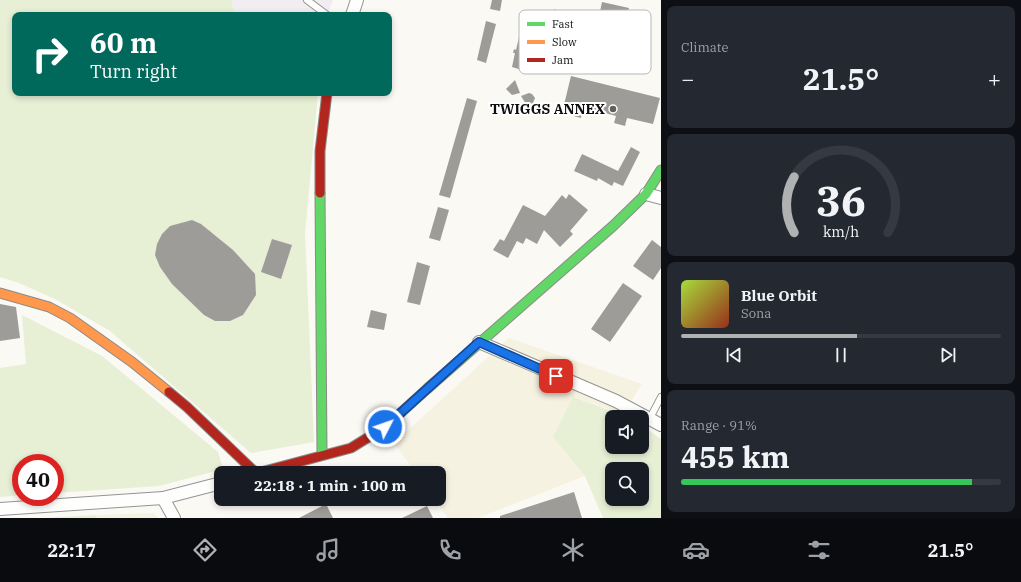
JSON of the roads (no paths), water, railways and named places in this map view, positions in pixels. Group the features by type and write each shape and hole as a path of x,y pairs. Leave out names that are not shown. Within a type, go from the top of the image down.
{"street":[{"path":"353,12 357,0"},
{"path":"322,455 320,151 324,101 326,96"},
{"path":"282,466 351,448 385,427 479,342 582,254 646,194 661,170"},
{"path":"646,194 661,198"},
{"path":"0,293 49,307 70,318 132,362 188,407 249,466"},
{"path":"479,342 616,401 661,425"},
{"path":"0,509 163,498 214,485"},
{"path":"163,498 174,518"}],"lane":[{"path":"307,0 323,12"},
{"path":"650,418 661,397"}],"place":[{"name":"TWIGGS ANNEX","path":"613,109"}]}
